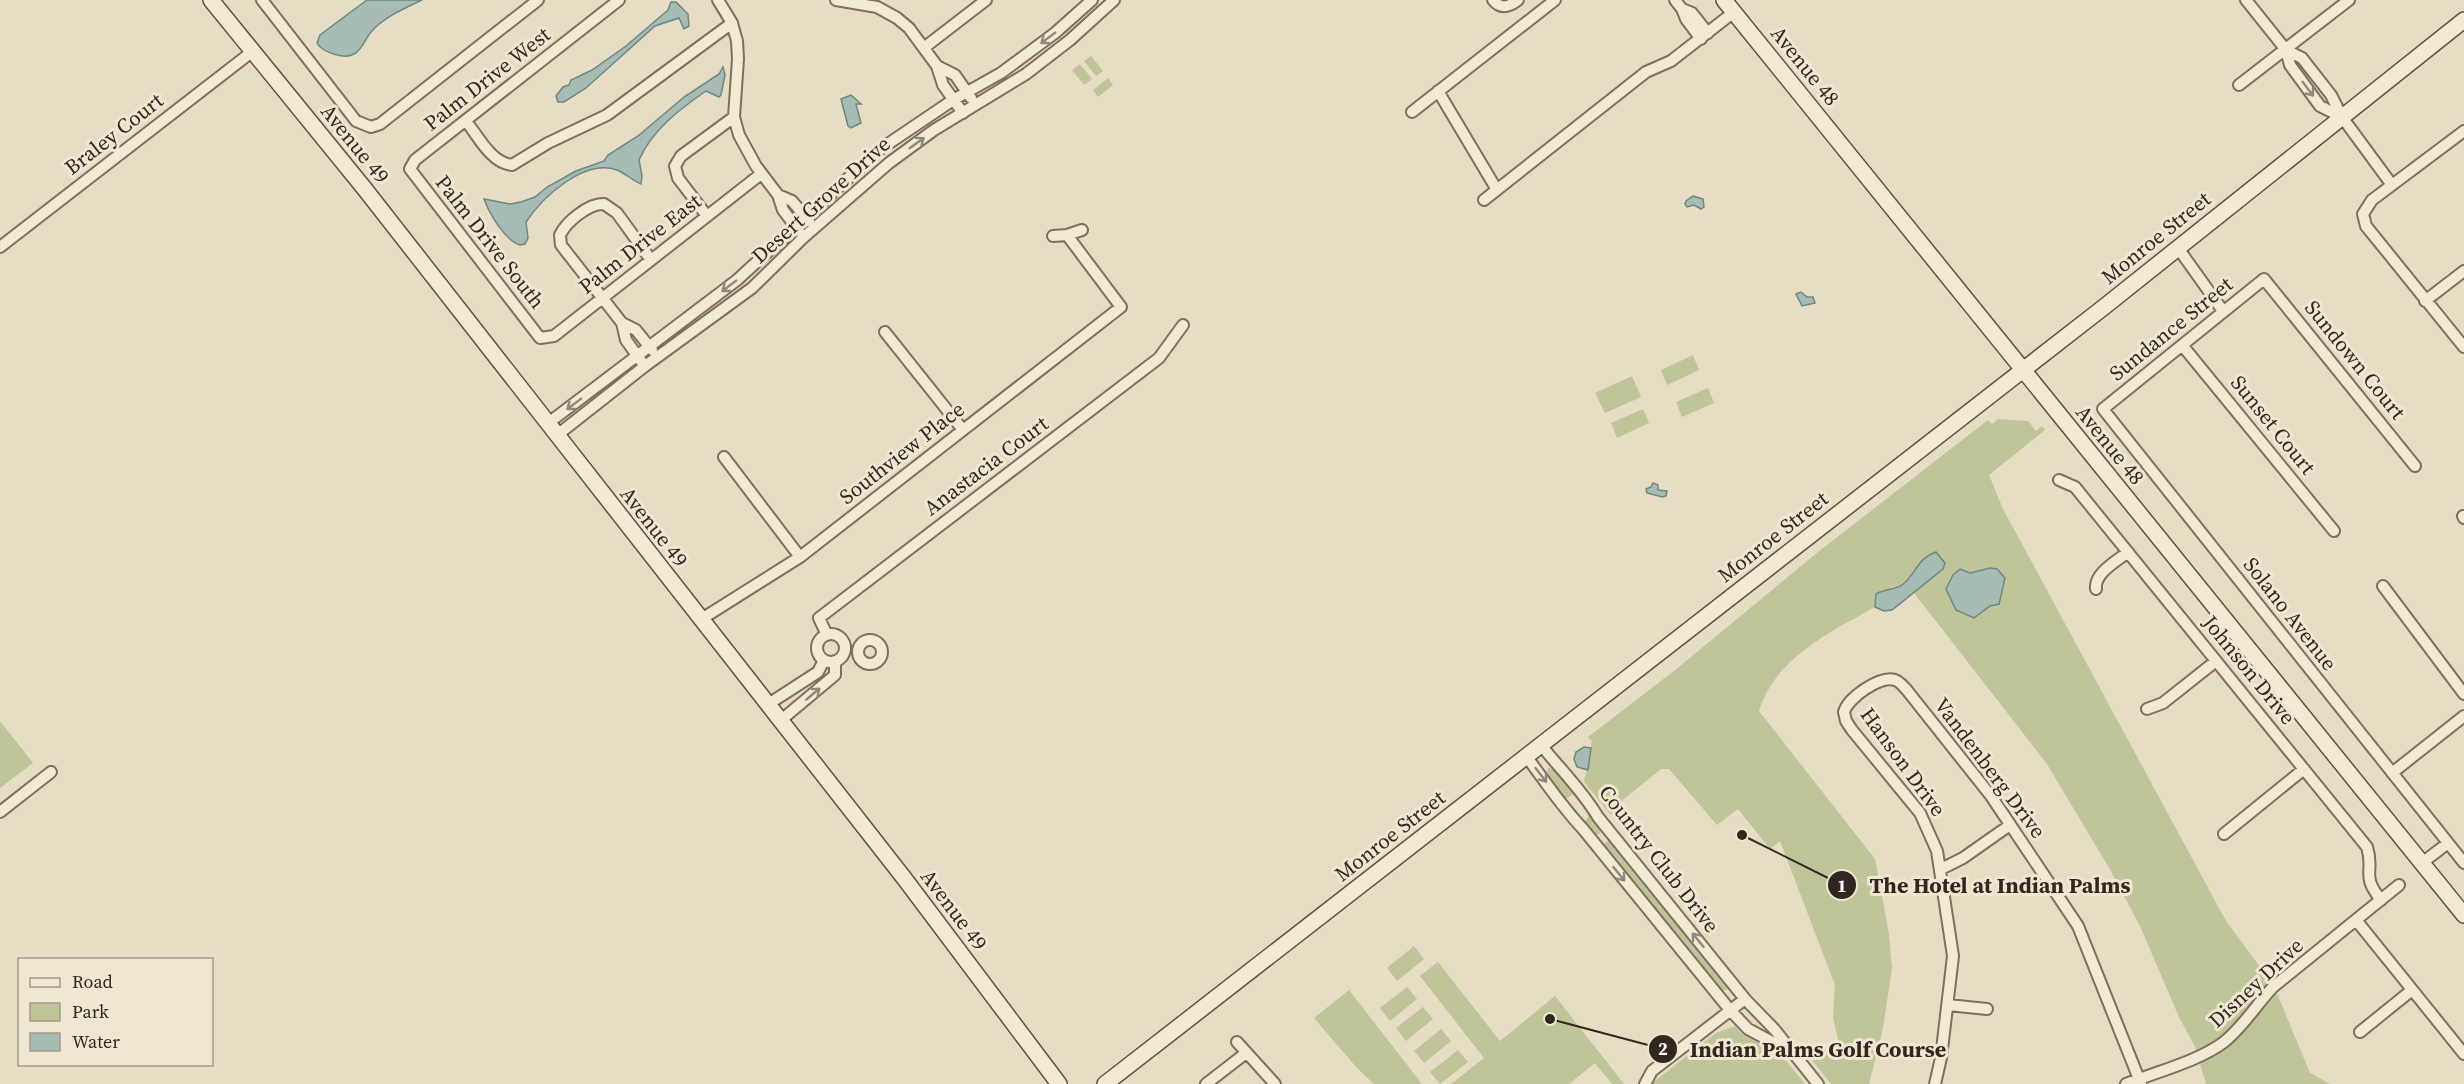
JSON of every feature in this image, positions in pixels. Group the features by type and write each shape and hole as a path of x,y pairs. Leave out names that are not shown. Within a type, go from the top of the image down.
{"main road":[{"name":"Avenue 49","path":"212,0 363,188 904,878 1059,1084"},
{"name":"Avenue 48","path":"1729,6 2464,915"},
{"name":"Monroe Street","path":"1105,1084 2178,248 2464,20"}],"street":[{"path":"262,0 356,121 371,127 380,124 538,0"},
{"name":"Palm Drive West","path":"410,169 415,160 619,0"},
{"path":"718,0 732,23 738,59 734,117 744,148 777,195 783,210 804,237"},
{"path":"836,0 878,4 897,18 925,47 937,66 943,86 963,113"},
{"path":"925,47 971,5 986,0"},
{"name":"Desert Grove Drive","path":"552,430 637,355 737,280 879,150 953,100 1000,73 1092,0"},
{"name":"Desert Grove Drive","path":"552,430 752,288 804,237 889,163 934,130 1046,59 1114,0"},
{"path":"1493,0 1502,7 1507,7 1518,0"},
{"path":"1412,112 1555,0"},
{"path":"2246,0 2286,50 2290,65 2320,106 2342,117 2392,185"},
{"path":"2239,85 2349,0"},
{"path":"1678,4 1686,19 1704,36"},
{"path":"1484,200 1646,72 1671,61 1704,36 1729,6"},
{"path":"466,121 494,157 512,165 548,143 607,115 732,23"},
{"name":"Braley Court","path":"0,247 253,51"},
{"path":"937,66 955,75 976,105"},
{"path":"1438,91 1497,190"},
{"path":"707,216 678,177 675,166 681,156 734,117"},
{"path":"2464,131 2368,204 2363,214 2366,226 2464,347"},
{"name":"Palm Drive South","path":"410,169 540,338"},
{"name":"Palm Drive East","path":"540,338 554,336 761,174"},
{"path":"777,195 792,201 815,228"},
{"path":"651,260 609,206 598,204 592,206 567,225 560,235 561,245 622,323 636,330 657,357"},
{"path":"1053,236 1067,235 1082,230"},
{"name":"Southview Place","path":"700,620 800,557 1121,307 1067,235"},
{"path":"2178,248 2223,311"},
{"path":"2425,301 2464,271"},
{"name":"Sundance Street","path":"2103,409 2264,279"},
{"name":"Sundown Court","path":"2264,279 2415,466"},
{"path":"622,323 626,340 645,366"},
{"name":"Anastacia Court","path":"830,661 818,652 817,647 822,637 827,635 819,618 1159,358 1183,325"},
{"path":"885,332 963,430"},
{"name":"Sunset Court","path":"2182,345 2334,531"},
{"name":"Solano Avenue","path":"2103,409 2464,863"},
{"path":"724,457 800,557"},
{"name":"Johnson Drive","path":"2059,480 2075,487 2367,846 2370,856 2369,883 2381,900"},
{"path":"2096,589 2095,583 2098,576 2128,552"},
{"path":"2383,585 2464,694"},
{"path":"767,705 818,672 830,661 840,658 845,649 844,644 837,636 827,635"},
{"path":"845,649 857,650"},
{"path":"780,721 835,675 830,661"},
{"path":"2147,709 2163,703 2216,661"},
{"name":"Hanson Drive","path":"1895,680 1883,681 1851,699 1844,712 1846,721 1852,730 1920,813 1932,837 1941,869 1953,956 1948,1005 1935,1084"},
{"name":"Vandenberg Drive","path":"1895,680 1906,689 1970,770 2010,825 2084,936 2140,1082"},
{"path":"2392,773 2464,716"},
{"name":"Country Club Drive","path":"1540,745 1587,799 1598,817 1745,999"},
{"name":"Country Club Drive","path":"1526,756 1555,793 1566,812 1730,1010"},
{"path":"2224,834 2304,769"},
{"path":"0,812 51,772"},
{"path":"1941,869 1963,858 2010,825"},
{"path":"2422,863 2448,843"},
{"name":"Disney Drive","path":"2126,1084 2140,1082 2223,1042 2242,1025 2273,987 2399,885"},
{"path":"2356,920 2464,1054"},
{"path":"2360,1032 2412,990"},
{"path":"1645,1084 1652,1071 1745,999 1795,1054 1818,1084"},
{"path":"1948,1005 1987,1009"},
{"path":"1730,1010 1748,1029 1795,1054"},
{"path":"1237,1042 1275,1084"},
{"path":"1206,1084 1246,1053"}],"green space":[{"path":"1091,56 1103,71 1096,76 1084,61"},
{"path":"1080,64 1092,79 1084,85 1072,70"},
{"path":"1108,78 1113,85 1098,97 1093,90"},
{"path":"1693,355 1699,370 1667,385 1661,370"},
{"path":"1632,376 1641,397 1605,413 1595,393"},
{"path":"1708,388 1714,403 1682,417 1676,402"},
{"path":"1643,409 1649,423 1617,438 1611,423"},
{"path":"1998,419 2028,421 2036,431 2042,426 2045,430 1989,475 2003,509 2226,921 2269,979 2310,1073 2330,1084 2206,1084 2195,1047 2179,1017 2140,926 2108,866 2047,764 1914,593 1892,609 1875,607 1806,648 1778,676 1767,692 1759,711 1875,859 1889,934 1892,968 1883,1028 1869,1084 1831,1084 1812,1060 1838,1039 1833,1017 1835,985 1780,841 1770,849 1738,809 1717,825 1669,769 1661,769 1614,807 1620,815 1610,814 1584,782 1592,741 1588,737 1674,671 1818,552 1988,420 1992,424"},
{"path":"0,721 33,763 0,788"},
{"path":"1548,768 1553,769 1573,794 1566,799 1547,774"},
{"path":"1590,815 1602,829 1600,834 1594,835 1584,822"},
{"path":"1612,840 1728,984 1727,990 1720,991 1604,848 1604,844"},
{"path":"1414,946 1424,959 1397,981 1387,968"},
{"path":"1438,962 1500,1041 1555,996 1624,1084 1612,1084 1595,1063 1569,1084 1451,1084 1484,1058 1420,976"},
{"path":"1407,987 1417,999 1390,1021 1380,1008"},
{"path":"1349,990 1422,1084 1374,1084 1357,1068 1314,1018"},
{"path":"1423,1007 1433,1019 1406,1041 1396,1028"},
{"path":"1735,1026 1742,1034 1783,1057 1805,1084 1651,1084 1716,1033"},
{"path":"1441,1029 1451,1041 1424,1063 1414,1051"},
{"path":"1458,1050 1468,1062 1440,1084 1430,1072"}],"water":[{"path":"367,0 422,0 382,22 371,32 357,52 350,56 339,56 328,52 317,43 320,35"},
{"path":"671,2 676,2 688,14 689,26 684,29 679,18 655,26 586,88 564,102 558,102 556,96 563,87 626,46 668,10"},
{"path":"723,67 725,75 719,97 706,91 677,113 651,139 639,160 641,184 617,170 604,168 591,170 565,182 533,212 526,222 528,238 525,244 520,245 514,242 499,226 484,199 510,204 521,202 535,197 547,187 576,171 604,161 608,155 638,136 684,97 719,74"},
{"path":"851,95 861,104 856,104 861,123 851,128 848,126 841,99"},
{"path":"1693,196 1703,199 1704,207 1701,209 1694,205 1687,207 1686,201"},
{"path":"1801,292 1807,297 1813,297 1815,303 1802,306 1796,294"},
{"path":"1653,483 1658,485 1658,490 1667,491 1666,496 1647,493 1646,489"},
{"path":"1936,552 1945,563 1943,569 1892,610 1884,611 1875,607 1876,594 1902,585 1924,559"},
{"path":"1990,568 1997,569 2005,578 1999,604 1990,606 1974,618 1956,610 1946,589 1953,575 1960,569 1970,573"},
{"path":"1584,747 1591,748 1588,770 1577,767 1574,759 1576,752"}],"place":[{"name":"The Hotel at Indian Palms","path":"1742,835"},
{"name":"Indian Palms Golf Course","path":"1550,1019"}]}
